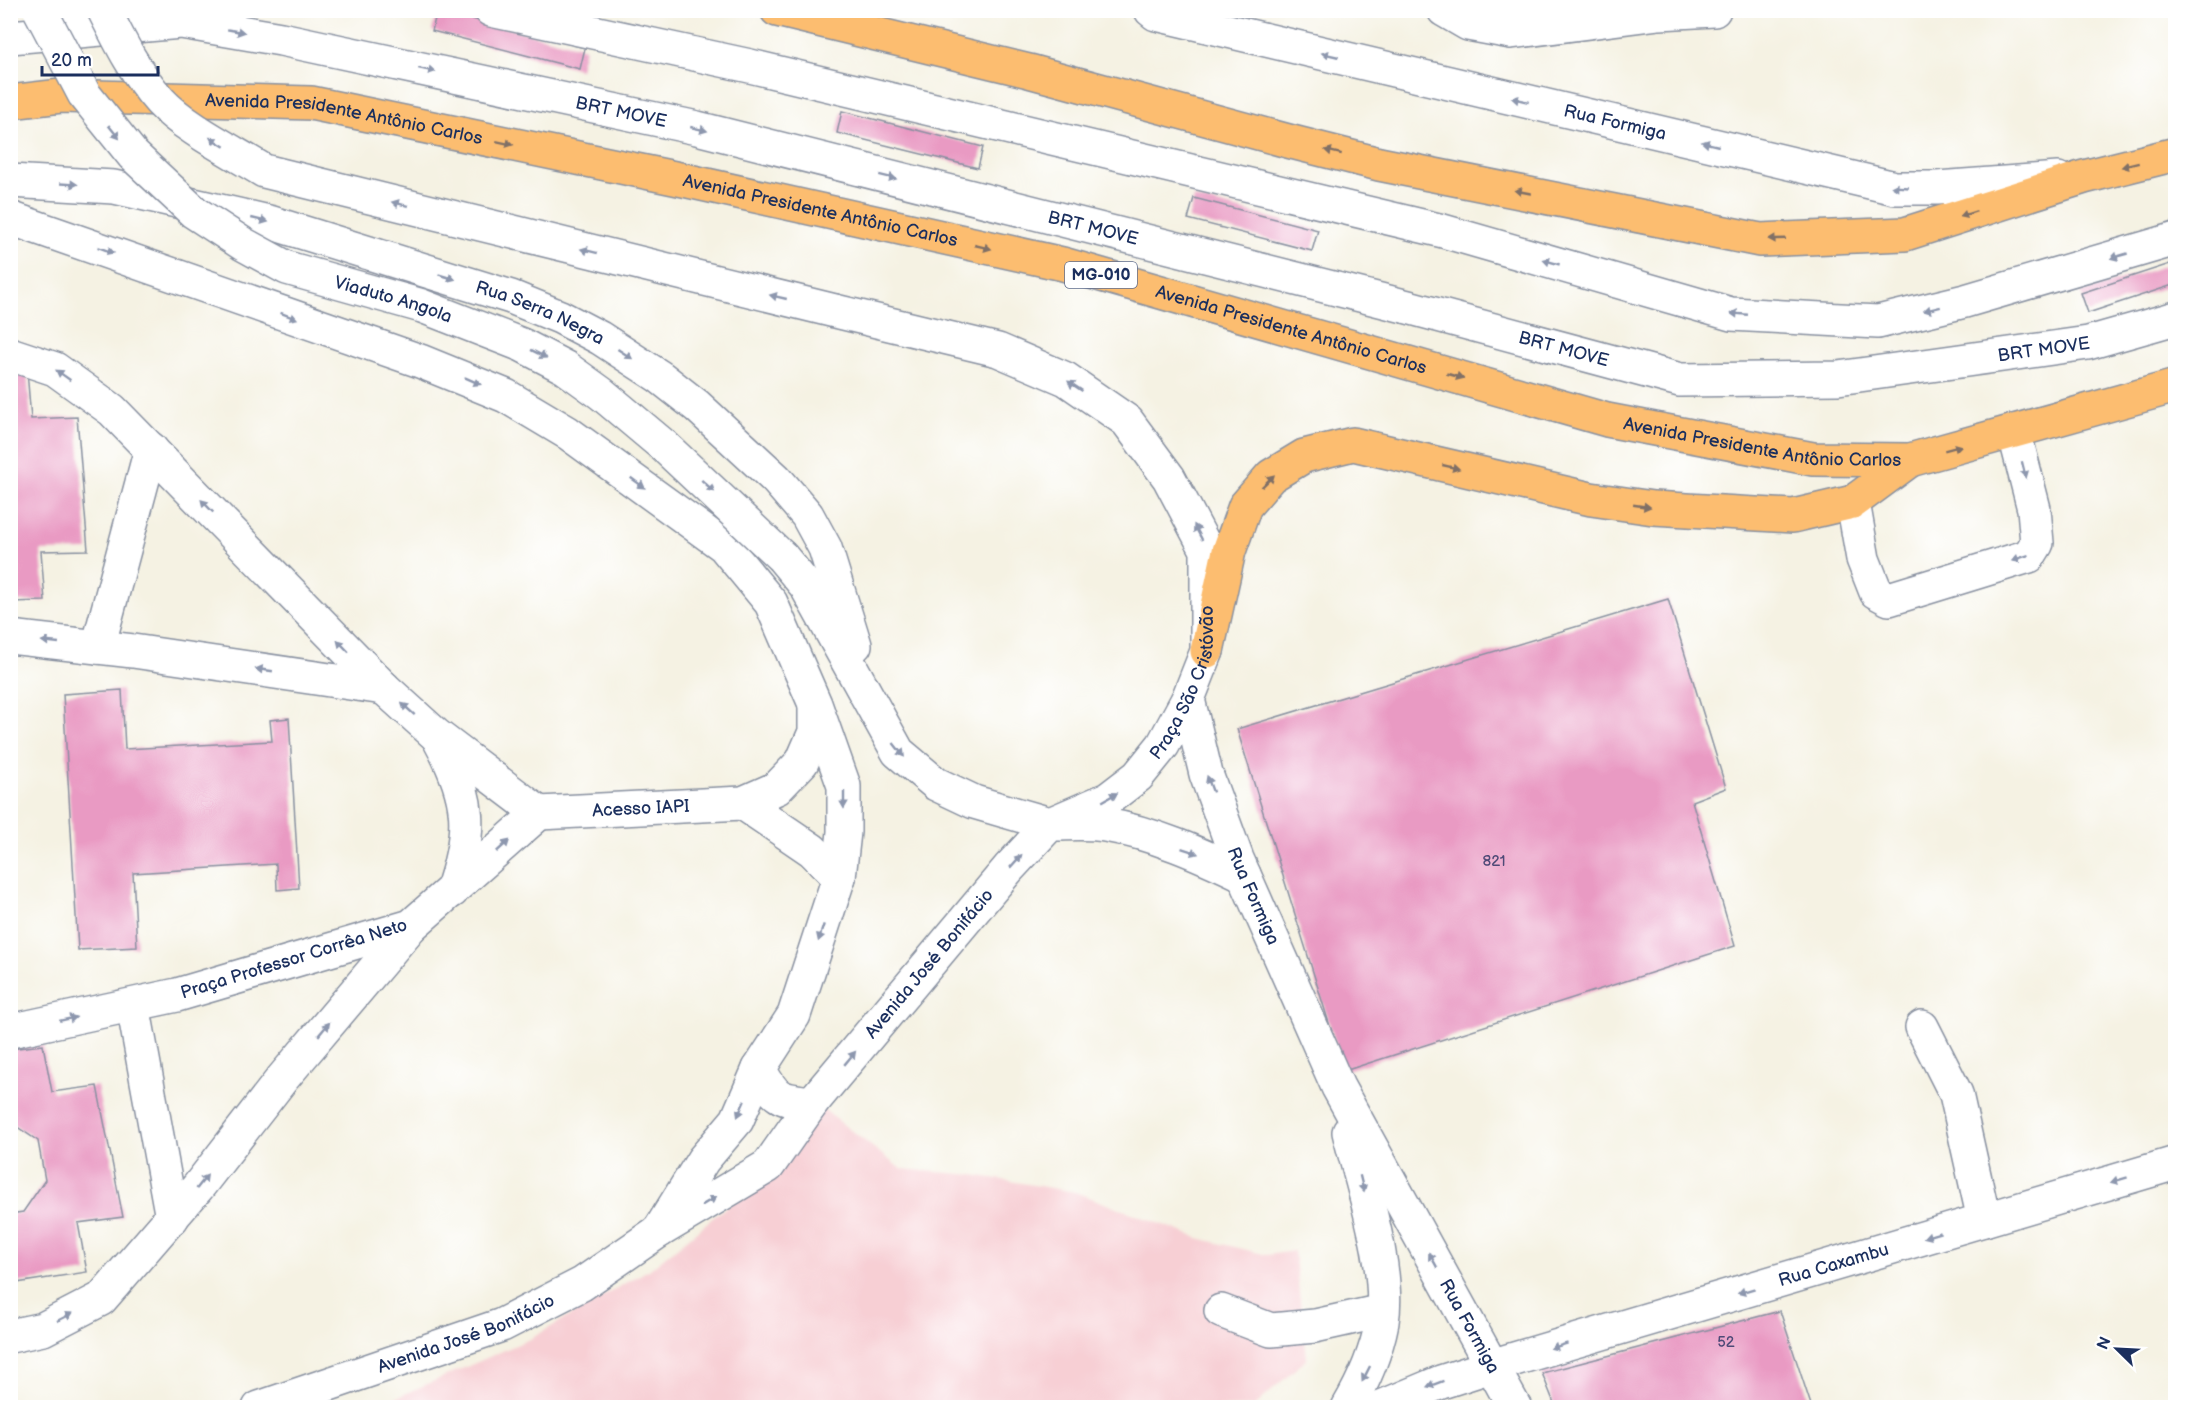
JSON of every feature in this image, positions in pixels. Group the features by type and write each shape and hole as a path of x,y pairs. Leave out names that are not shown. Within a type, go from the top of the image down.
{"highway":[{"path":"777,10 1029,71 1379,164 1760,240 1905,234 2084,177 2175,154"},
{"name":"Avenida Presidente Antônio Carlos","path":"10,102 61,96 311,103 673,178 1063,264 1607,420 1813,459 1910,460 2175,386"},
{"path":"1207,651 1229,551 1245,506 1271,477 1304,456 1353,444 1591,500 1653,508 1792,516 1853,502 1910,460"}],"street":[{"name":"Viaduto Angola","path":"40,10 84,94 133,155 194,212 243,244 287,268 333,283 422,306 522,345 566,368 602,394 664,446 782,557 806,586"},
{"name":"Praça São Cristóvão","path":"104,10 130,63 160,102 182,120 264,171 998,350 1066,379 1127,421 1169,478 1207,550 1207,651 1188,699 1163,745 1138,776 1108,799 1050,824"},
{"path":"491,10 750,66 1431,228 1731,314 1878,322 1965,301 2175,239"},
{"name":"Rua Formiga","path":"1151,10 1168,16 1895,188 1938,188 2084,177"},
{"path":"1444,10 1468,24 1511,32 1659,13 1714,10"},
{"name":"BRT MOVE","path":"10,37 181,22 281,39 697,129 1408,307 1680,380 1838,378 2088,343 2175,318"},
{"name":"Rua Serra Negra","path":"10,181 114,187 269,222 511,297 560,317 600,338 660,377 697,406 776,479 807,515 825,548 876,711"},
{"path":"10,218 429,364 496,391 524,406 568,433 724,546 771,603 815,704"},
{"path":"10,354 55,369 112,410 384,688 436,735 539,813"},
{"path":"1853,502 1863,559 1876,592 1889,599 2029,556 2037,543 2034,509 2014,431"},
{"path":"98,647 151,449"},
{"path":"806,586 898,752 936,784 974,802 1050,824 1103,825 1136,832 1207,857 1244,875"},
{"name":"Acesso IAPI","path":"539,813 743,803 777,788 802,762 815,732 814,652 806,586"},
{"path":"10,637 98,647 384,688"},
{"name":"Rua Formiga","path":"1188,699 1206,774 1244,875 1338,1087 1515,1407"},
{"name":"Avenida José Bonifácio","path":"659,1231 703,1160 736,1120 759,1069 794,1015 839,877 844,832 844,786 815,704"},
{"path":"436,735 455,769 464,797 467,828 462,862 452,891"},
{"path":"743,803 812,850 839,877"},
{"name":"Praça Professor Corrêa Neto","path":"10,1031 177,995 411,926 539,813"},
{"name":"Avenida José Bonifácio","path":"259,1407 327,1395 502,1325 582,1284 659,1231 768,1166 812,1103 1009,868 1050,824"},
{"path":"10,1336 43,1329 101,1299 198,1187 282,1079 411,926"},
{"path":"133,1005 172,1218"},
{"path":"1922,1027 1956,1094 1984,1220"},
{"path":"759,1069 772,1093 790,1100 812,1103"},
{"name":"Rua Formiga","path":"1338,1087 1375,1236 1382,1276 1382,1320 1371,1364 1348,1407"},
{"name":"Rua Caxambu","path":"1379,1407 1442,1382 1491,1366 2175,1163"},
{"path":"1221,1311 1271,1330 1315,1326 1382,1311"}],"shaded area":[{"path":"823,1109 901,1169 973,1175 1075,1192 1198,1238 1267,1255 1294,1251 1307,1358 1254,1407 373,1408 532,1338 650,1269 752,1186"}],"building":[{"path":"437,10 585,48 580,69 432,31"},
{"path":"842,111 983,147 978,168 837,133"},
{"path":"1194,198 1318,230 1312,251 1188,219"},
{"path":"2176,262 2176,284 2088,313 2081,293"},
{"path":"10,371 27,371 31,419 77,417 88,550 41,551 45,601 10,602"},
{"path":"1668,599 1726,788 1692,801 1735,946 1344,1071 1237,729"},
{"path":"122,690 125,749 272,741 270,720 289,718 299,888 277,890 276,864 133,873 137,947 78,950 63,694"},
{"path":"43,1045 52,1092 97,1086 123,1217 78,1223 87,1272 10,1284 10,1214 23,1212 45,1180 38,1141 10,1122 10,1049"},
{"path":"1780,1311 1812,1408 1556,1408 1542,1373"}]}
